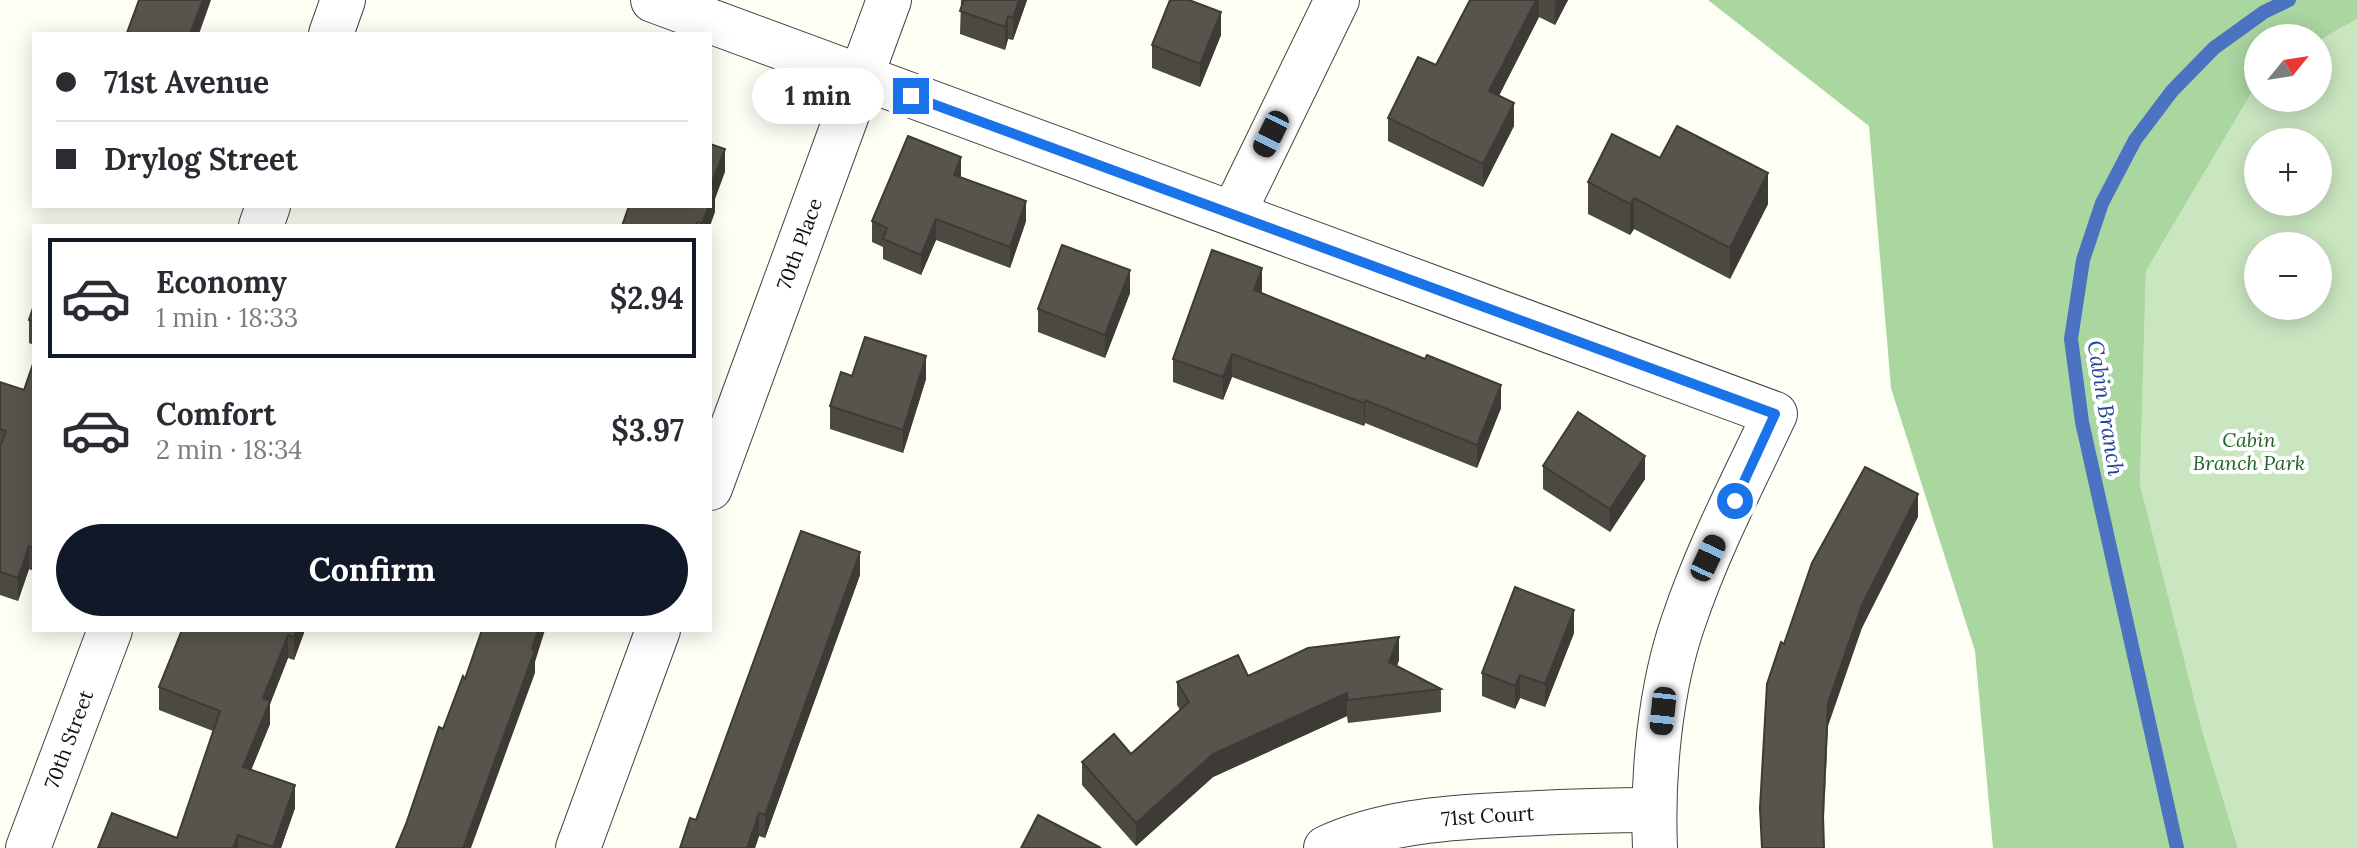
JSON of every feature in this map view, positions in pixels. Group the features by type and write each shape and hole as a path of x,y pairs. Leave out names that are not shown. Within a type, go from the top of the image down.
{"street":[{"path":"332,32 343,0"},
{"path":"653,0 1775,414 1708,558 1683,622 1663,711 1654,829"},
{"name":"70th Place","path":"712,483 889,0"},
{"path":"1233,214 1337,0"},
{"name":"70th Street","path":"28,848 109,632"},
{"path":"578,848 657,632"},
{"name":"71st Court","path":"1326,848 1404,824 1460,817 1576,810 1654,829"}],"green space":[{"path":"1708,0 2357,0 2357,19 2332,33 2332,24 2244,24 2244,106 2146,271 2140,484 2202,730 2238,848 1993,848 1975,651 1891,388 1869,126"},
{"name":"Cabin Branch Park","path":"2357,19 2357,848 2238,848 2202,730 2140,484 2146,271 2244,106 2244,112 2332,112 2332,33"}],"building":[{"path":"139,0 203,0 191,32 127,32"},
{"path":"964,0 1019,0 1013,18 1008,16 1005,27 960,11"},
{"path":"1170,0 1189,0 1221,12 1200,64 1152,45"},
{"path":"1470,0 1536,0 1489,91 1514,103 1483,164 1388,118 1418,57 1436,65"},
{"path":"1677,126 1768,173 1730,248 1634,198 1630,204 1588,182 1612,134 1660,158"},
{"path":"908,136 961,157 954,175 1026,201 1010,247 936,219 921,255 883,239 887,228 872,221"},
{"path":"712,145 725,149 712,183"},
{"path":"628,208 708,208 702,224 623,224"},
{"path":"1062,245 1130,270 1105,335 1038,309"},
{"path":"1212,250 1262,268 1254,290 1425,359 1427,355 1501,385 1477,445 1365,400 1364,403 1232,354 1223,377 1173,359"},
{"path":"865,337 926,356 903,430 830,406 841,372 852,376"},
{"path":"32,367 32,547 29,546 18,578 0,572 0,447 6,431 0,429 0,382 24,390"},
{"path":"1578,412 1645,456 1610,509 1543,466"},
{"path":"1865,467 1918,494 1862,605 1828,703 1824,848 1762,848 1760,808 1767,684 1812,563"},
{"path":"801,531 860,552 765,815 759,813 747,848 680,848 690,818 696,820"},
{"path":"1515,587 1574,610 1545,684 1520,675 1515,686 1482,673"},
{"path":"181,632 296,632 294,637 288,635 263,698 270,701 243,767 295,785 273,847 238,835 233,848 98,848 112,813 177,838 220,711 159,687"},
{"path":"481,632 537,632 532,649 535,650 463,848 396,848 439,727 443,729 463,676 465,679"},
{"path":"1399,637 1389,662 1441,689 1348,700 1347,693 1213,754 1136,823 1082,762 1114,734 1131,754 1189,702 1177,682 1238,655 1248,676 1308,648"},
{"path":"1038,815 1101,848 1021,848"}],"waterway":[{"name":"Cabin Branch","path":"2177,848 2082,422 2071,339 2083,260 2102,203 2135,140 2172,91 2214,48 2264,12 2289,0"}],"route":[{"path":"911,96 1775,414 1735,501"}]}
